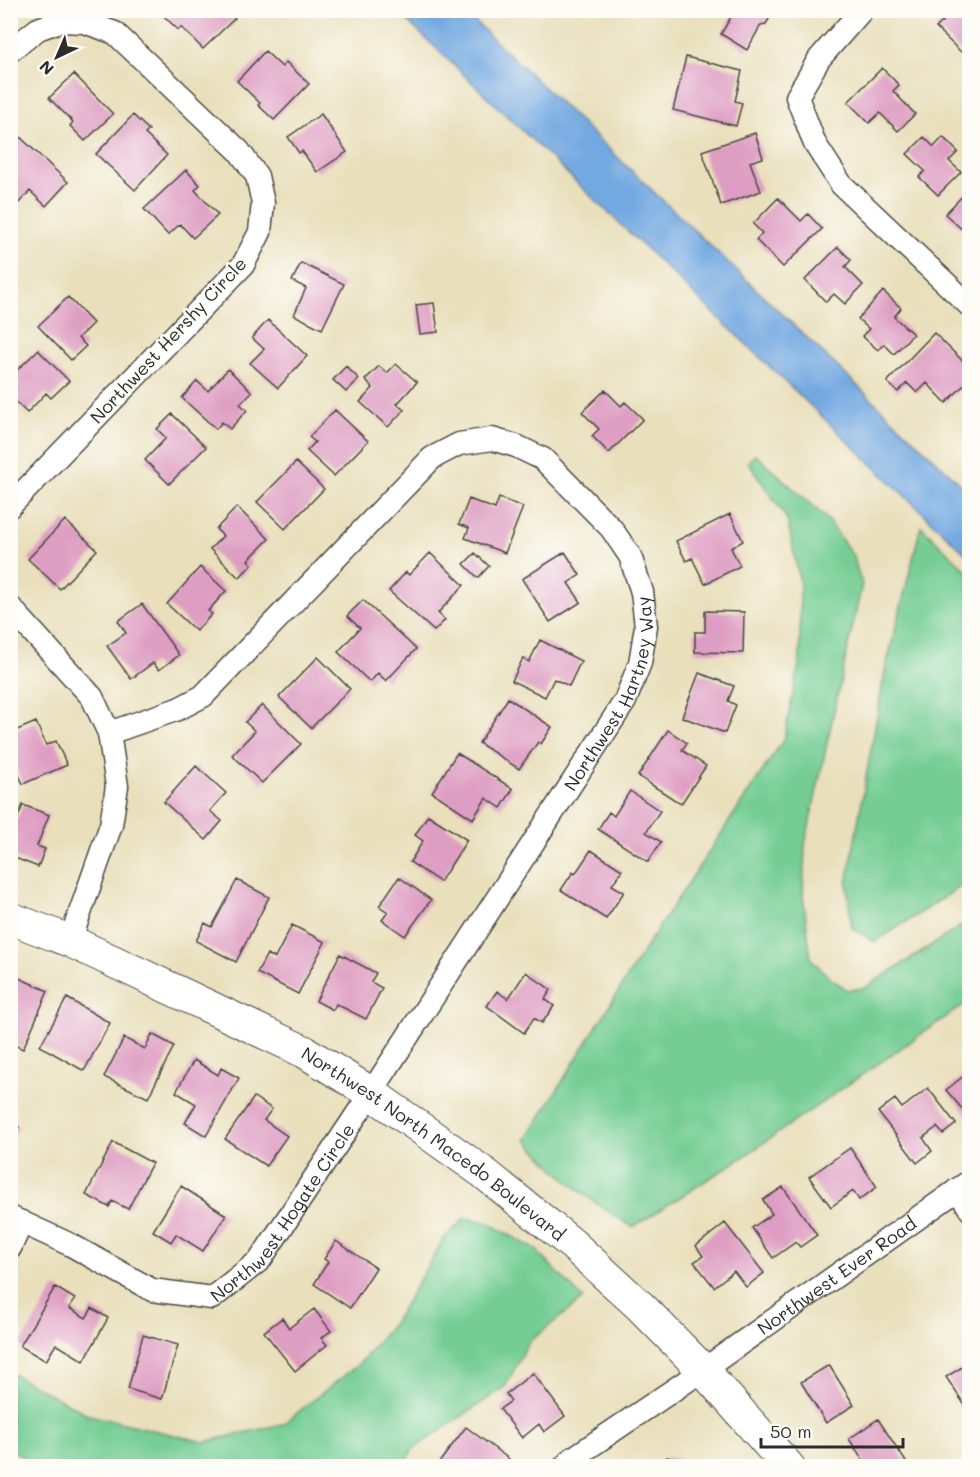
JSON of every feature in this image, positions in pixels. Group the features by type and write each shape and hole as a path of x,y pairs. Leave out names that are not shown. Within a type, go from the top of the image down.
{"street":[{"path":"862,10 819,59 797,97 815,144 842,184 969,306"},
{"name":"Northwest Hershy Circle","path":"10,51 38,29 60,21 84,22 115,33 240,151 257,176 262,203 260,232 243,265 10,506"},
{"name":"Northwest Hartney Way","path":"109,733 178,709 203,696 432,458 459,444 492,440 516,446 543,459 611,528 630,556 642,591 646,626 640,663 625,701 372,1093"},
{"path":"10,607 92,697 109,733 117,786 111,825 70,941"},
{"name":"Northwest North Macedo Boulevard","path":"10,918 70,941 305,1052 372,1093 484,1173 572,1244 640,1306 703,1370 788,1467"},
{"name":"Northwest Hogate Circle","path":"16,1220 71,1245 152,1290 212,1298 260,1260 372,1093"},
{"path":"964,1185 969,1209"},
{"name":"Northwest Ever Road","path":"565,1467 573,1458 703,1370 964,1185"},
{"path":"10,1248 16,1220"}],"green space":[{"path":"755,454 828,520 853,556 862,584 805,844 803,895 811,959 831,979 848,990 865,988 969,921 969,1001 743,1157 633,1227 576,1188 526,1140 649,942 784,739 800,659 800,583 787,519 748,462"},
{"path":"921,526 969,573 969,881 875,942 852,928 847,884 885,671"},
{"path":"465,1218 486,1222 535,1249 583,1299 529,1342 505,1387 412,1450 405,1466 41,1466 11,1450 11,1373 89,1415 204,1442 283,1424 360,1363 394,1322 444,1239"}],"water":[{"path":"397,11 464,11 969,492 969,557"}],"building":[{"path":"163,10 228,10 235,18 203,49 181,27 178,30 161,13"},
{"path":"735,10 774,10 766,24 761,25 747,50 721,34"},
{"path":"941,10 970,10 970,50 966,46 961,52 936,28 947,17"},
{"path":"265,51 282,67 286,62 309,84 274,120 237,81"},
{"path":"686,57 742,71 735,101 742,103 736,126 673,110"},
{"path":"882,68 899,85 893,91 915,114 898,131 880,113 869,123 848,102"},
{"path":"74,74 113,114 85,141 70,126 73,122 49,98"},
{"path":"321,114 347,152 317,172 302,151 299,153 288,137"},
{"path":"133,115 149,130 145,134 167,155 135,190 96,154"},
{"path":"755,133 763,158 750,162 761,191 721,205 702,151"},
{"path":"18,135 68,182 46,206 30,191 13,209 10,206 10,143"},
{"path":"924,137 934,147 943,137 958,152 949,161 961,172 938,195 919,177 925,171 907,154"},
{"path":"186,170 200,185 195,190 218,215 193,238 180,224 168,235 144,209"},
{"path":"970,188 970,228 965,232 945,214"},
{"path":"778,198 801,221 808,214 822,229 783,267 756,240 762,233 753,224"},
{"path":"838,247 851,260 845,267 863,285 845,304 834,294 826,302 805,280"},
{"path":"301,263 344,284 322,329 294,315 306,288 292,281"},
{"path":"883,291 901,308 894,317 913,334 894,354 884,344 878,350 862,336 869,329 858,319"},
{"path":"68,297 93,323 78,338 86,346 71,360 38,326"},
{"path":"434,303 438,332 420,334 416,305"},
{"path":"268,320 307,356 278,388 250,363 264,349 252,338"},
{"path":"934,333 970,368 970,379 946,403 927,383 917,393 907,383 898,392 887,382"},
{"path":"38,350 69,381 51,398 46,393 27,413 10,396 10,392 16,386 10,381 10,377"},
{"path":"396,364 417,382 397,404 404,410 388,427 360,402 373,388 365,380 379,366 387,373"},
{"path":"346,366 359,379 346,392 333,380"},
{"path":"228,369 252,392 240,404 247,410 230,429 222,422 216,429 182,398 197,381 208,391"},
{"path":"605,390 621,406 625,402 643,419 609,453 592,436 599,429 582,412"},
{"path":"335,410 368,441 334,476 307,451 315,442 309,437"},
{"path":"172,414 206,447 169,484 145,460 166,438 157,429"},
{"path":"296,462 324,489 285,529 257,502"},
{"path":"499,498 523,507 505,553 465,538 469,528 459,524 469,499 495,509"},
{"path":"237,507 269,539 248,560 252,564 239,578 210,549 223,536 216,529"},
{"path":"730,514 743,541 731,548 740,566 705,584 692,558 686,561 676,541"},
{"path":"65,520 97,550 60,589 28,559"},
{"path":"565,552 580,575 568,583 581,602 550,622 522,579"},
{"path":"430,553 464,585 438,613 445,620 434,631 389,591 406,572 409,575"},
{"path":"475,553 489,566 478,578 464,564"},
{"path":"200,567 226,591 208,611 212,614 196,631 167,604"},
{"path":"363,600 416,649 386,681 378,673 370,682 338,652 360,628 347,616"},
{"path":"142,604 179,655 159,670 153,663 131,679 107,646 126,633 118,621"},
{"path":"705,611 744,612 743,653 695,652 695,632 705,632"},
{"path":"540,640 581,661 569,686 554,679 545,697 512,681 523,658 529,662"},
{"path":"318,657 350,689 311,728 279,697"},
{"path":"699,673 734,686 728,701 736,705 725,733 682,717"},
{"path":"508,698 552,727 541,744 538,742 519,769 479,743"},
{"path":"262,705 301,744 262,783 232,755 255,731 245,722"},
{"path":"36,722 46,745 56,741 67,765 23,784 10,756 10,733"},
{"path":"668,730 687,743 682,750 706,766 681,804 638,776"},
{"path":"457,753 513,789 501,808 486,798 473,819 432,792"},
{"path":"196,766 226,793 210,811 222,821 206,840 164,802"},
{"path":"630,791 660,811 646,832 661,842 648,862 598,829 609,812 614,816"},
{"path":"23,805 49,815 37,846 45,849 38,867 10,856 10,817 17,819"},
{"path":"428,815 467,840 440,882 410,862 423,841 415,835"},
{"path":"591,850 622,870 612,885 624,892 606,919 561,890"},
{"path":"399,877 431,900 405,936 382,920 388,912 379,906"},
{"path":"237,880 269,897 236,962 196,941 205,923 212,927"},
{"path":"292,925 325,942 298,994 257,973 267,954 275,958"},
{"path":"340,954 376,973 371,982 382,988 366,1019 336,1004 333,1010 316,1001"},
{"path":"526,972 551,990 545,999 554,1006 542,1023 534,1018 524,1033 487,1006 497,991 508,999"},
{"path":"10,974 48,991 23,1049 10,1043"},
{"path":"67,998 110,1023 84,1071 40,1046"},
{"path":"152,1034 174,1046 148,1098 104,1077 124,1038 145,1049"},
{"path":"194,1060 218,1075 221,1068 239,1078 206,1136 185,1123 196,1104 176,1092"},
{"path":"970,1071 970,1118 946,1090"},
{"path":"928,1088 956,1124 943,1134 937,1127 923,1138 932,1151 917,1163 878,1112 895,1099 902,1108"},
{"path":"254,1097 272,1109 264,1120 287,1136 266,1166 225,1139"},
{"path":"10,1122 19,1127 10,1142"},
{"path":"113,1142 152,1163 128,1209 112,1201 109,1207 86,1195"},
{"path":"850,1148 877,1187 859,1200 853,1191 831,1207 809,1177"},
{"path":"181,1186 226,1215 203,1251 176,1234 171,1242 153,1231"},
{"path":"783,1187 817,1235 800,1247 796,1242 773,1258 752,1228 772,1214 763,1200"},
{"path":"725,1223 764,1273 746,1287 734,1271 714,1287 694,1262 703,1256 696,1246"},
{"path":"336,1241 376,1268 350,1308 314,1284 328,1262 324,1259"},
{"path":"55,1287 75,1299 69,1308 86,1318 92,1308 108,1318 84,1361 56,1344 46,1361 20,1346"},
{"path":"314,1309 331,1331 321,1338 327,1345 295,1371 264,1332 282,1318 289,1328"},
{"path":"143,1335 178,1345 162,1399 128,1389"},
{"path":"970,1362 970,1413 946,1377"},
{"path":"829,1365 854,1405 826,1423 801,1382"},
{"path":"533,1373 565,1416 544,1432 539,1424 522,1438 500,1409 511,1401 506,1394"},
{"path":"878,1419 906,1462 900,1466 859,1466 865,1463 849,1439"},
{"path":"466,1427 509,1459 503,1466 440,1466 438,1464"},
{"path":"667,1457 690,1462 689,1466 665,1466"}]}
